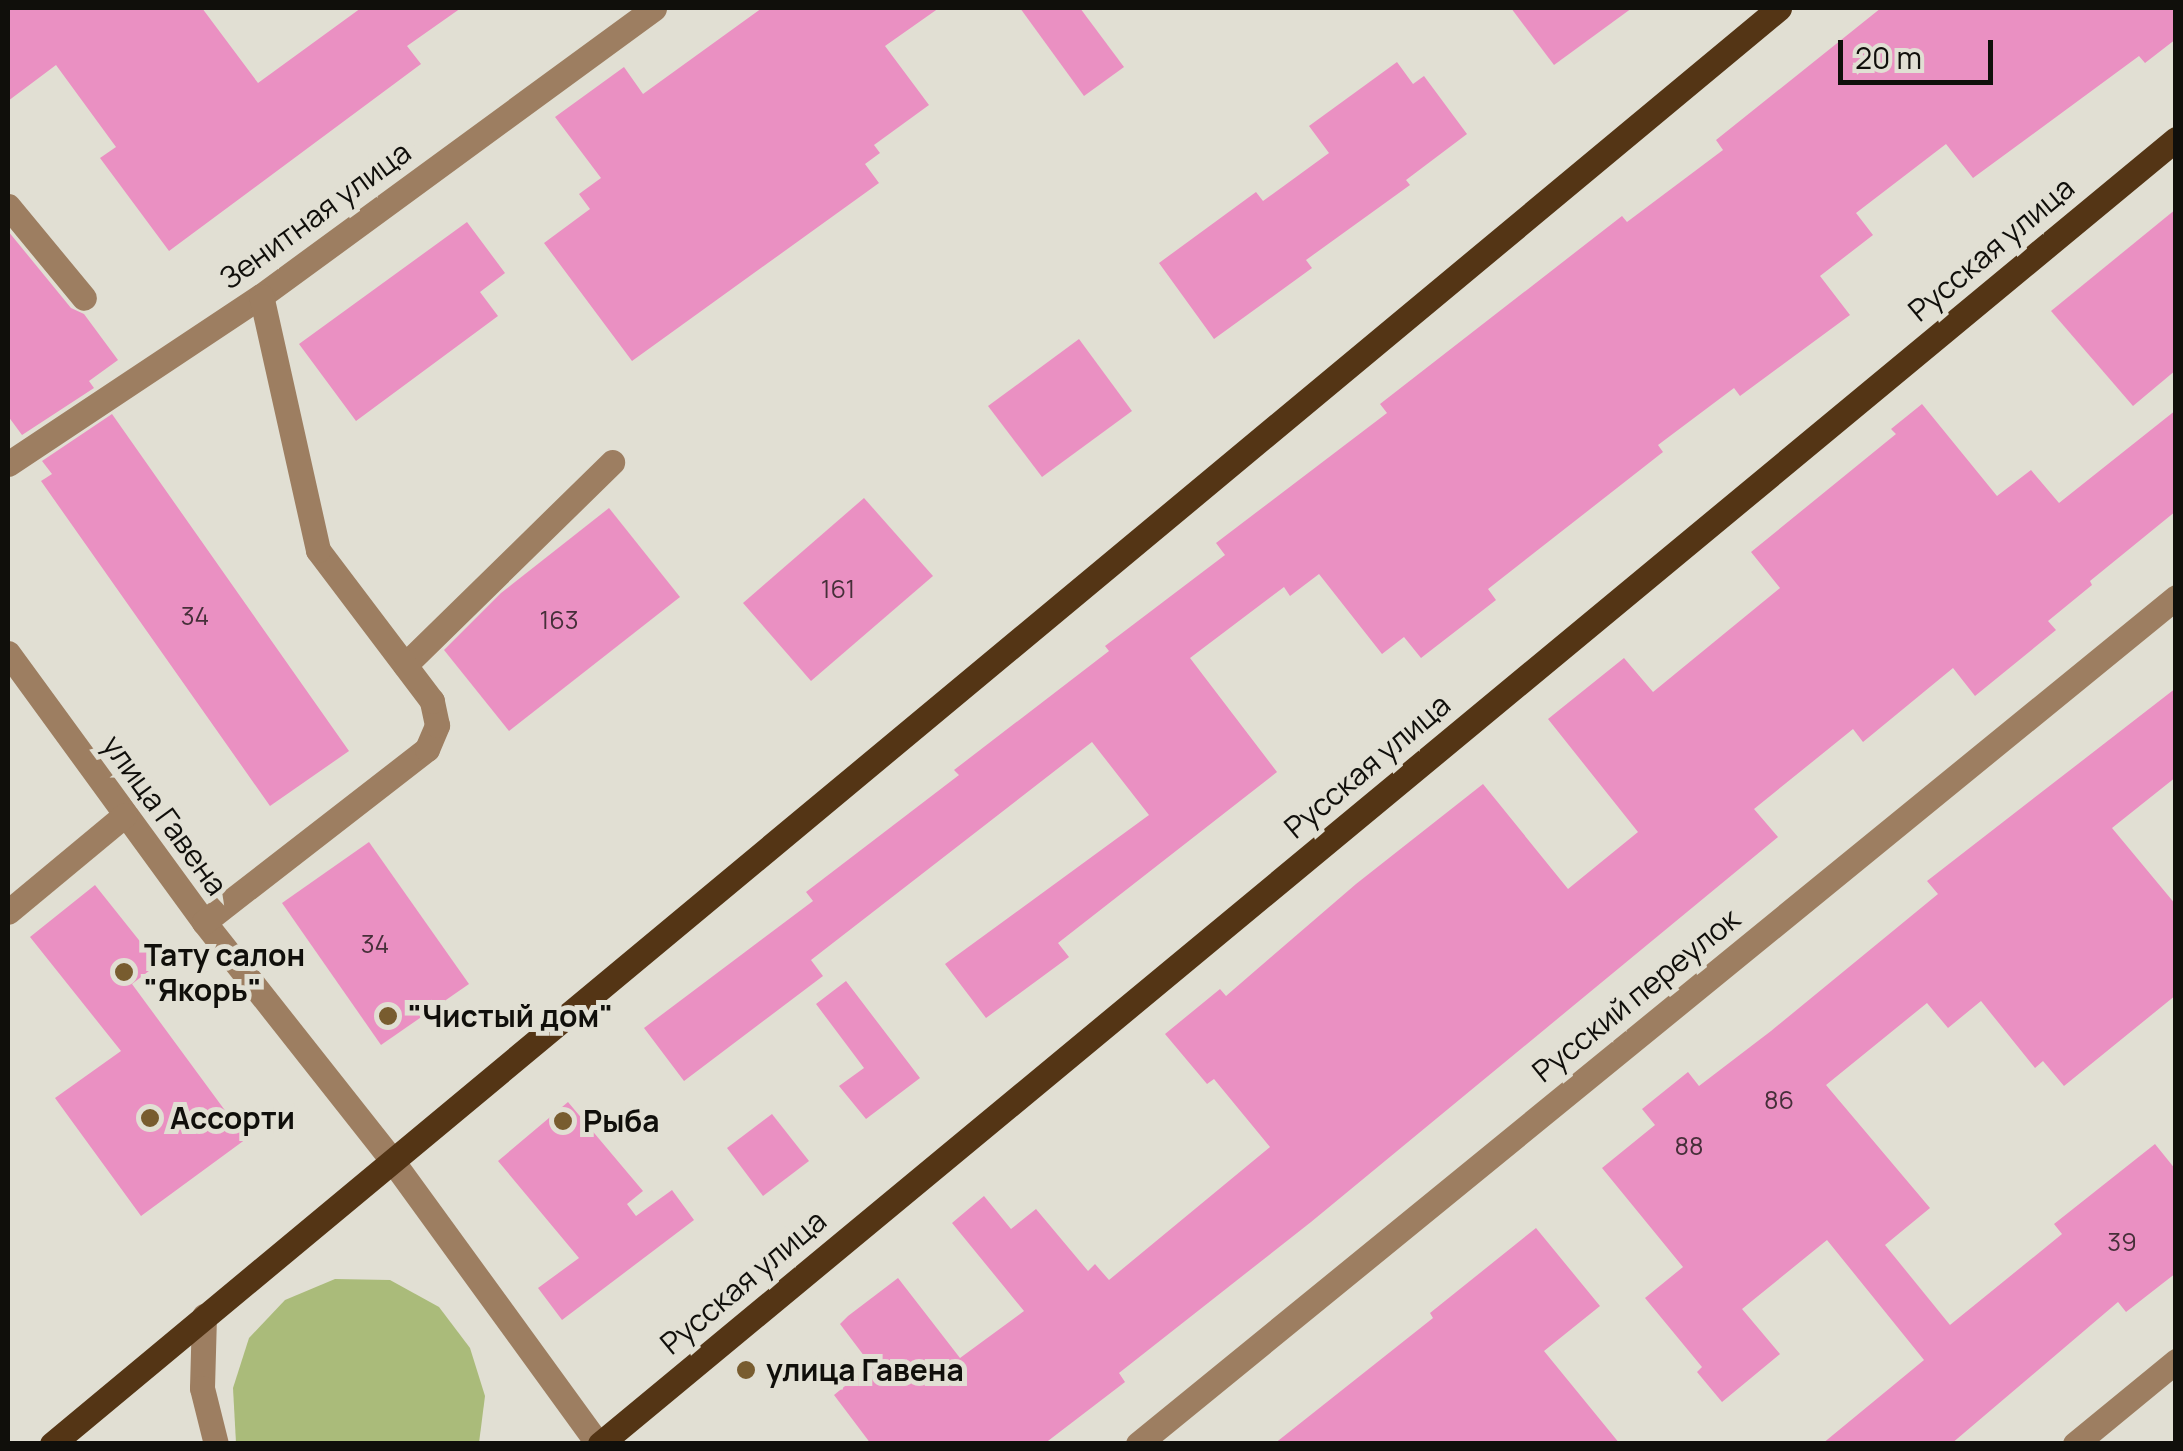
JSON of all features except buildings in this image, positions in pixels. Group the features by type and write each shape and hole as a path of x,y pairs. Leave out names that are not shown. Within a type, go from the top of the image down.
{"main road":[{"path":"52,1444 1779,8"},
{"name":"Русская улица","path":"599,1444 2176,139"}],"street":[{"name":"Зенитная улица","path":"8,464 261,296 654,8"},
{"path":"8,206 84,298"},
{"path":"204,922 427,749 437,725 432,700 318,550 261,296"},
{"path":"405,665 612,462"},
{"name":"Русский переулок","path":"1138,1444 2176,598"},
{"name":"улица Гавена","path":"8,653 204,922 391,1159 599,1444"},
{"path":"8,912 125,814"},
{"path":"204,1316 202,1388 216,1444"},
{"path":"2075,1444 2176,1361"}],"green space":[{"path":"335,1279 390,1280 439,1307 470,1348 485,1396 479,1443 236,1443 233,1388 249,1338 285,1300"}],"place":[{"name":"Тату салон \"Якорь\"","path":"124,972"},
{"name":"\"Чистый дом\"","path":"388,1016"},
{"name":"Ассорти","path":"150,1118"},
{"name":"Рыба","path":"563,1121"},
{"name":"улица Гавена","path":"746,1370"}]}
